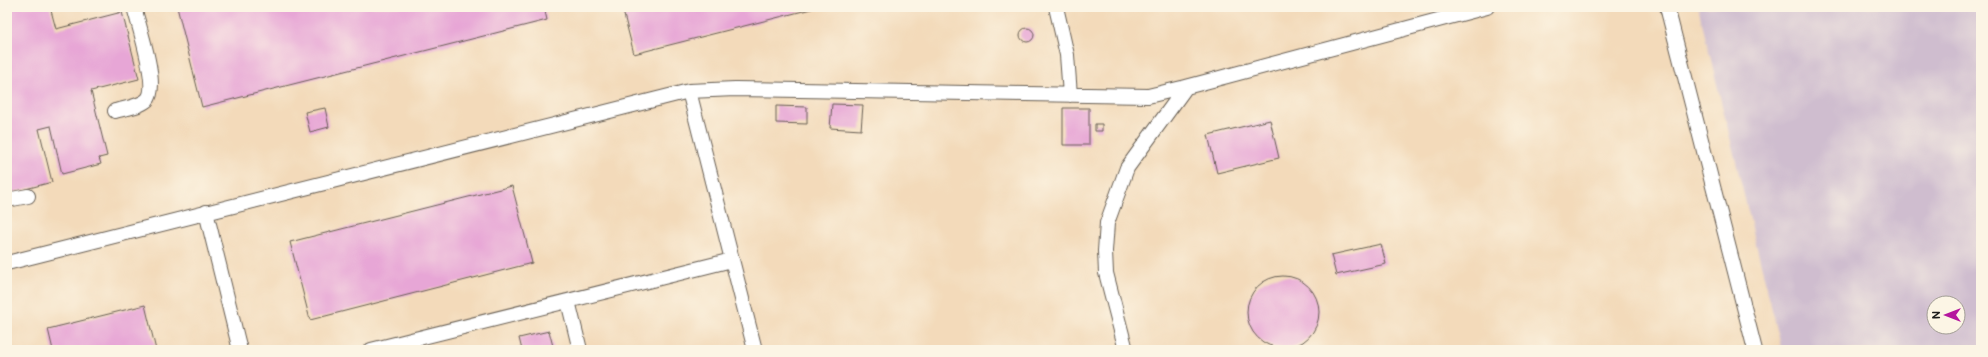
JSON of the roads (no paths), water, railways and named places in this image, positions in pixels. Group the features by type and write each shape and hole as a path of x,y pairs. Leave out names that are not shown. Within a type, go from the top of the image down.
{"lane":[{"path":"115,111 138,105 148,99 152,88 151,75 134,7"},
{"path":"1056,7 1067,55 1070,95"},
{"path":"7,263 689,91 735,89 1148,96 1488,7"},
{"path":"1667,7 1755,350"},
{"path":"1126,350 1106,273 1105,251 1107,223 1127,168 1186,87"},
{"path":"689,91 755,350"},
{"path":"7,200 28,196"},
{"path":"206,212 240,350"},
{"path":"371,350 732,260"},
{"path":"568,301 580,350"}]}
